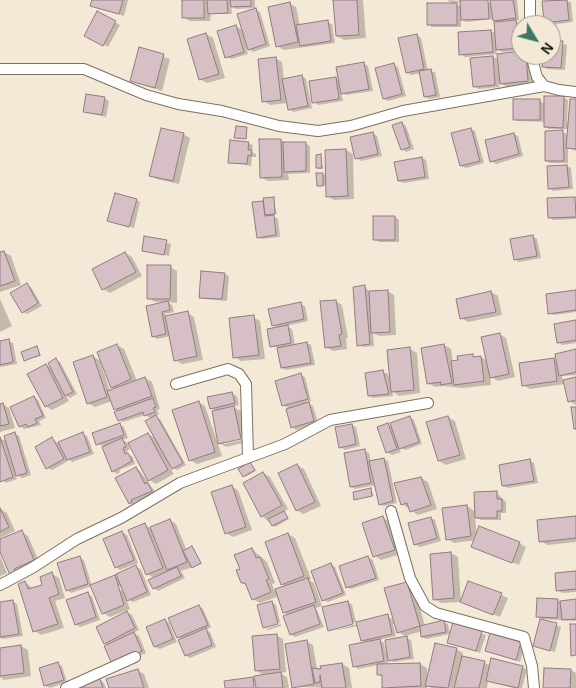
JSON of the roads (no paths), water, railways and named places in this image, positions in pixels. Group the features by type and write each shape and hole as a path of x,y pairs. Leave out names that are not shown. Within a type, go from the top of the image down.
{"street":[{"path":"530,0 530,15"},
{"path":"534,65 537,77 544,86"},
{"path":"0,69 84,69 146,94 178,104 222,111 279,126 318,131 351,126 403,111 544,86 576,92"},
{"path":"176,384 228,369 239,374 246,384 248,457"},
{"path":"0,585 32,568 77,539 121,518 180,483 285,444 330,420 428,403"},
{"path":"391,511 410,578 425,606 436,613 447,614 524,637 532,666 534,688"},
{"path":"66,688 135,657"}]}
